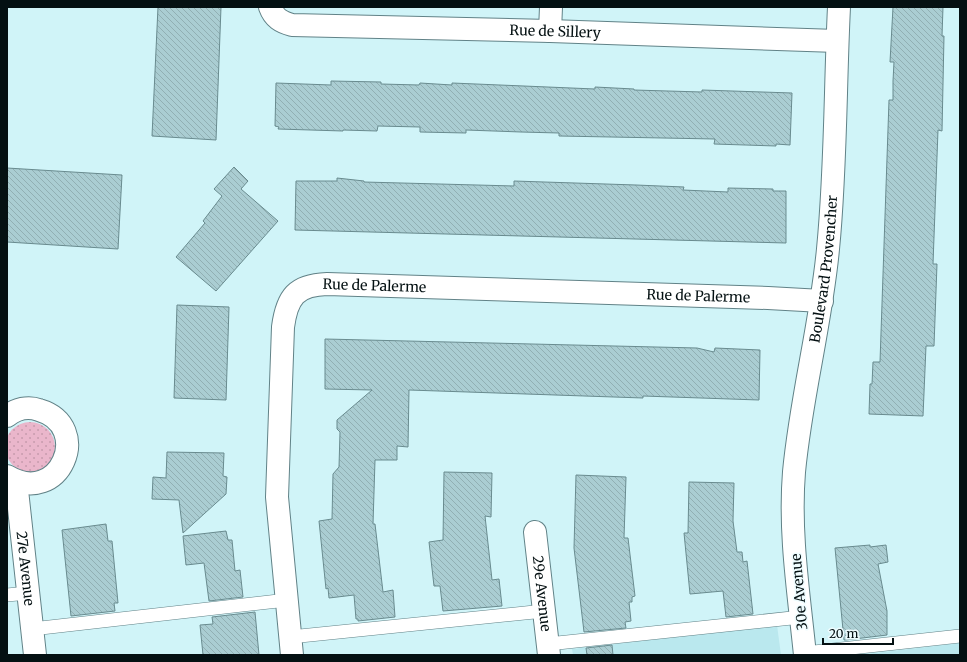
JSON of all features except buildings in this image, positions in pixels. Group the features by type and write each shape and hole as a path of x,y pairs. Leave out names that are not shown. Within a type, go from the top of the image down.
{"street":[{"path":"550,31 551,7"},
{"name":"Boulevard Provencher","path":"793,529 793,501 797,443 822,301 832,206 838,7"},
{"name":"Rue de Sillery","path":"272,12 280,20 292,25 550,31 837,41"},
{"name":"Rue de Palerme","path":"291,646 277,497 284,317 290,299 302,288 327,284 822,301"},
{"name":"27e Avenue","path":"7,416 23,409 35,409 47,412 57,419 64,429 67,442 67,455 62,466 53,476 42,482 29,484 12,478 17,594 32,629 34,655"},
{"name":"30e Avenue","path":"793,529 805,654"},
{"name":"29e Avenue","path":"535,532 549,650"}],"lane":[{"path":"32,629 287,600"},
{"path":"291,646 544,611"},
{"path":"549,650 801,617"},
{"path":"805,654 960,636"}],"shaded area":[{"path":"30,422 39,424 50,433 55,447 53,456 44,467 30,472 21,470 10,461 5,447 7,438 16,427"},
{"path":"777,625 781,655 573,655 572,649"},
{"path":"960,643 960,655 857,655"}]}
